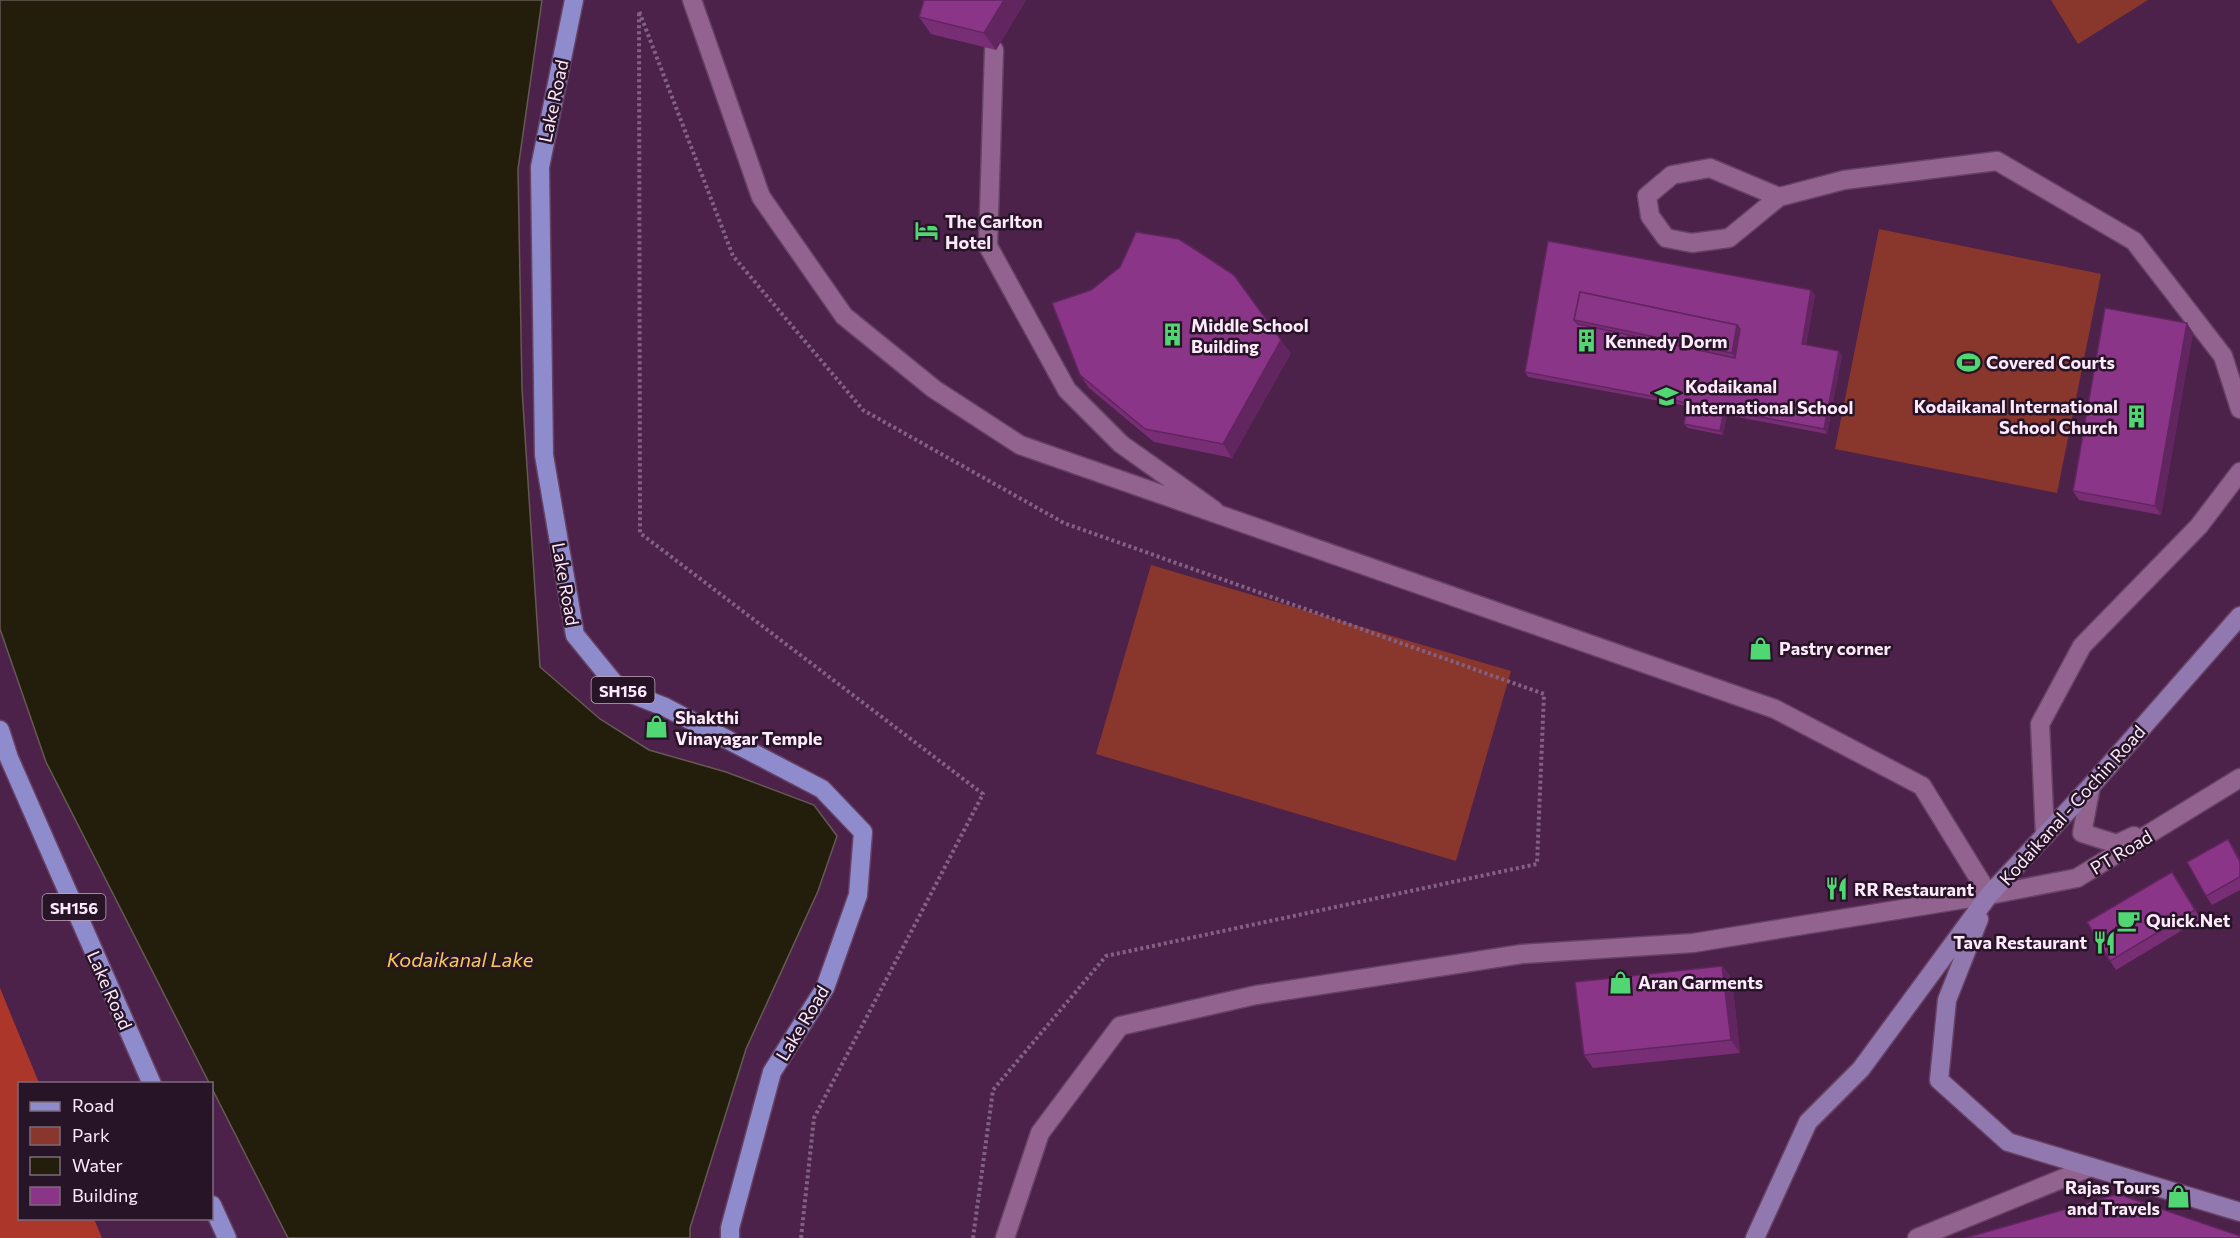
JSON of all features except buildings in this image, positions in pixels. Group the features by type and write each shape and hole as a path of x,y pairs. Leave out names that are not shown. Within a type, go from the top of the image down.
{"main road":[{"name":"Lake Road","path":"574,0 540,167 544,455 574,635 619,689 665,707 822,789 863,832 858,895 825,988 772,1072 730,1228 730,1238"},
{"name":"Kodaikanal - Cochin Road","path":"1755,1238 1808,1122 1861,1069 1989,895 2091,786 2240,616"},
{"name":"Lake Road","path":"0,730 9,758 152,1082"},
{"path":"1989,895 1947,1000 1939,1080 2008,1142 2240,1212"},
{"path":"213,1207 227,1238"}],"street":[{"path":"692,0 761,197 844,316 934,390 1020,445 1775,709 1922,786 1989,895"},
{"path":"994,50 988,246 1067,390 1121,444 1221,514"},
{"path":"1779,196 1710,168 1672,175 1647,196 1650,216 1666,238 1692,243 1730,238 1779,196 1844,180 1997,161 2134,241 2223,356 2240,409"},
{"path":"2045,836 2040,724 2082,646 2199,526 2240,472"},
{"name":"PT Road","path":"1005,1238 1040,1133 1120,1026 1256,995 1522,954 1693,943 1989,895 2077,878 2184,815 2240,778"},
{"path":"2091,786 2082,833 2117,844 2184,815"},
{"path":"1917,1238 2091,1167"}],"path":[{"path":"801,1238 814,1118 983,794 640,534 639,11 733,256 863,410 1064,524 1544,694 1537,864 1106,956 993,1090 973,1238"}],"green space":[{"path":"2051,0 2148,0 2078,44"},
{"name":"Covered Courts","path":"1879,229 2101,274 2057,493 1835,449"},
{"path":"1151,565 1511,671 1456,861 1096,754"}],"shaded area":[{"path":"0,988 39,1082 18,1082 18,1220 94,1220 102,1238 0,1238"}],"water":[{"name":"Kodaikanal Lake","path":"0,0 542,0 518,169 522,389 540,667 600,719 649,750 726,772 814,805 837,836 818,891 746,1049 690,1228 690,1238 288,1238 213,1090 213,1082 209,1082 46,762 0,629"}],"place":[{"name":"The Carlton Hotel","path":"927,231"},
{"name":"Middle School Building","path":"1173,335"},
{"name":"Kennedy Dorm","path":"1587,341"},
{"name":"Covered Courts","path":"1968,362"},
{"name":"Kodaikanal International School","path":"1667,396"},
{"name":"Kodaikanal International School Church","path":"2136,416"},
{"name":"Pastry corner","path":"1761,648"},
{"name":"Shakthi Vinayagar Temple","path":"657,727"},
{"name":"RR Restaurant","path":"1836,889"},
{"name":"Quick.Net","path":"2128,920"},
{"name":"Tava Restaurant","path":"2105,942"},
{"name":"Aran Garments","path":"1620,982"},
{"name":"Rajas Tours and Travels","path":"2178,1197"}]}
